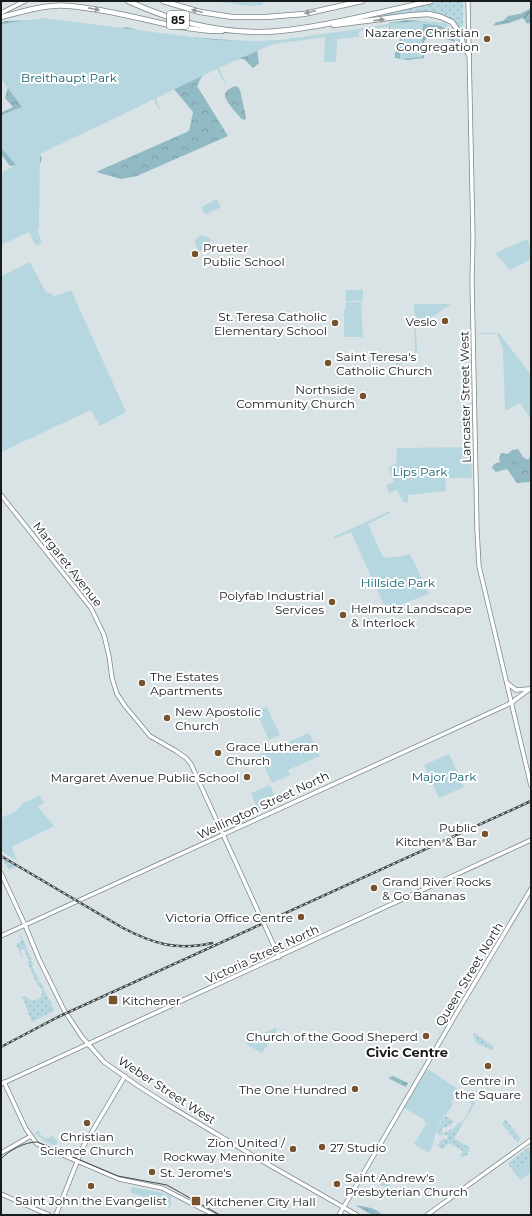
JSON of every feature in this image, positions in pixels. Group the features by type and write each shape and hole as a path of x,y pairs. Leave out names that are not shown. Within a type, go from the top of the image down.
{"highway":[{"name":"85","path":"128,1 172,19 200,26 260,32 285,31 431,1"},
{"name":"85","path":"163,1 200,12 232,17 266,17 304,14 362,1"},
{"path":"1,17 47,7 69,5 184,28 214,31 232,30"},
{"path":"312,26 328,26 429,14 452,22 460,33 463,44 469,55"}],"main road":[{"path":"1,13 25,1"},
{"name":"Lancaster Street West","path":"468,2 478,561 531,786"},
{"name":"Margaret Avenue","path":"1,495 91,608 104,635 112,678 117,694 124,706 145,732 157,741 176,751 186,758 191,764 279,957"},
{"path":"507,683 516,690 530,688"},
{"name":"Wellington Street North","path":"1,936 511,703 530,688"},
{"name":"Victoria Street North","path":"3,1083 531,840"},
{"name":"Weber Street West","path":"1,873 39,959 64,1010 88,1044 104,1062 173,1108 357,1215"},
{"name":"Queen Street North","path":"339,1215 531,890"},
{"path":"56,1215 91,1134 125,1076"},
{"path":"3,1083 30,1136 37,1144 119,1179 162,1188 214,1215"},
{"path":"1,1153 30,1136"},
{"path":"427,1215 531,1140"},
{"path":"1,1194 49,1215"}],"green space":[{"path":"213,1 262,1 263,5 249,6"},
{"path":"442,1 463,1 462,35 455,24 448,18 439,14 417,12 374,18 373,16"},
{"path":"531,8 531,21 528,24 523,18 509,23 493,26 496,22 503,21 508,16 520,14"},
{"name":"Breithaupt Park","path":"44,18 215,40 256,41 279,40 393,23 422,21 446,23 458,36 461,58 455,38 444,26 423,24 422,57 400,59 401,37 390,37 390,26 359,31 359,37 337,39 336,62 324,62 325,37 273,44 219,68 226,84 217,69 156,98 160,110 154,99 40,154 39,228 37,229 42,243 36,246 29,232 1,245 1,173 16,165 1,148 1,115 22,107 1,79 1,24"},
{"name":"Breithaupt Park","path":"43,20 115,29 127,27 149,34 256,42 259,63 253,68 244,59 237,59 203,74 197,86 228,136 137,176 121,179 96,172 189,131 193,112 174,89 98,126 51,146 37,148 42,159 37,171 22,165 10,166 1,154 1,113 13,107 5,98 9,83 1,74 1,23 5,21"},
{"path":"406,20 425,21 437,24 454,33 455,42 429,33 424,42 424,58 408,60 395,58 395,52 399,50 400,36 389,37 389,23"},
{"path":"235,86 240,90 246,117 245,120 242,119 235,111 225,97 228,89"},
{"path":"217,199 221,207 205,215 201,207"},
{"path":"202,235 210,238 212,250 210,252 199,251 196,247 195,240"},
{"path":"527,239 531,248 531,259 510,270 495,253"},
{"path":"30,262 45,291 55,296 71,290 126,412 100,426 91,410 1,452 1,276"},
{"path":"346,290 363,290 363,301 346,301"},
{"path":"346,302 361,302 363,337 344,337 344,309 346,309"},
{"path":"414,304 451,304 416,328 417,352 398,366 396,365 396,356 410,356 415,352"},
{"path":"478,333 499,333 531,375 531,420 520,403 505,411 503,348 497,334"},
{"name":"Lips Park","path":"471,447 472,478 445,478 446,491 408,495 408,503 403,502 397,490 389,493 386,485 394,482 388,467 396,464 397,448"},
{"path":"518,449 523,457 528,460 531,454 531,482 517,483 507,469 496,472 492,468 494,464 500,462 499,458 501,453 508,454 512,450"},
{"name":"Hillside Park","path":"390,511 390,513 368,524 381,553 384,558 410,554 429,594 386,610 351,532 334,539 333,537"},
{"path":"267,707 280,735 269,740 256,711"},
{"path":"309,733 320,756 288,770 290,775 272,783 259,755"},
{"name":"Major Park","path":"449,754 464,787 439,798 424,765"},
{"path":"270,785 278,802 258,811 251,793"},
{"path":"40,795 44,803 38,807 54,826 12,847 17,861 1,851 1,818 16,811 23,803"},
{"path":"1,857 16,866 17,867 9,870"},
{"path":"17,932 22,937 33,964 32,966 39,980 36,982 27,962 29,961 24,949 20,950 23,957 22,958 16,944 22,941"},
{"path":"40,981 54,1011 32,1022 22,997 26,996 32,1001 39,999 41,997 42,990 37,983"},
{"path":"275,1028 277,1030 262,1053 247,1045 247,1040"},
{"path":"475,1033 494,1047 493,1049 491,1050 477,1044 473,1036"},
{"path":"428,1069 459,1090 451,1102 453,1104 438,1126 429,1153 414,1144 426,1124 424,1122 425,1120 404,1108"},
{"path":"393,1076 408,1083 406,1087 388,1078"},
{"path":"472,1100 476,1103 454,1138 470,1148 467,1155 463,1157 460,1156 463,1151 449,1143 443,1149 437,1146 443,1138 446,1140 448,1136 444,1134 443,1136 437,1133 437,1129 446,1116 454,1121 450,1126 442,1128 442,1133 453,1129 459,1122 462,1123 472,1105 470,1103"},
{"path":"505,1119 521,1139 517,1142 502,1124"},
{"path":"39,1130 40,1134 45,1138 53,1136 58,1142 56,1146 46,1142 34,1133"},
{"path":"529,1147 531,1149 531,1158 513,1171 508,1163"},
{"path":"531,1158 531,1173 520,1180 513,1171"},
{"path":"376,1176 390,1184 388,1188 374,1182"},
{"path":"132,1187 171,1196 171,1204 168,1209 168,1207 130,1192"},
{"path":"355,1205 373,1209 382,1215 372,1215"}],"waterway":[{"path":"524,18 531,10"}],"tram line":[{"path":"1,1159 18,1147 27,1143 37,1142 118,1176 167,1185 220,1215"}],"railway":[{"path":"1,1047 58,1017 531,801"},
{"path":"1,856 134,934 156,942 177,946 212,943"}],"place":[{"name":"Nazarene Christian Congregation","path":"487,39"},
{"name":"Prueter Public School","path":"195,254"},
{"name":"Veslo","path":"445,321"},
{"name":"St. Teresa Catholic Elementary School","path":"335,323"},
{"name":"Saint Teresa's Catholic Church","path":"328,363"},
{"name":"Northside Community Church","path":"363,396"},
{"name":"Polyfab Industrial Services","path":"332,602"},
{"name":"Helmutz Landscape & Interlock","path":"343,615"},
{"name":"The Estates Apartments","path":"142,683"},
{"name":"New Apostolic Church","path":"167,718"},
{"name":"Grace Lutheran Church","path":"218,753"},
{"name":"Margaret Avenue Public School","path":"247,777"},
{"name":"Public Kitchen & Bar","path":"485,834"},
{"name":"Grand River Rocks & Go Bananas","path":"374,888"},
{"name":"Victoria Office Centre","path":"301,917"},
{"name":"Kitchener","path":"113,1000"},
{"name":"Church of the Good Sheperd","path":"426,1036"},
{"name":"Centre in the Square","path":"488,1066"},
{"name":"The One Hundred","path":"355,1089"},
{"name":"Christian Science Church","path":"87,1123"},
{"name":"27 Studio","path":"322,1147"},
{"name":"Zion United / Rockway Mennonite","path":"293,1149"},
{"name":"St. Jerome's","path":"152,1172"},
{"name":"Saint Andrew's Presbyterian Church","path":"337,1184"},
{"name":"Saint John the Evangelist","path":"91,1186"},
{"name":"Kitchener City Hall","path":"196,1201"}],"district":[{"name":"Civic Centre","path":"407,1052"}]}
